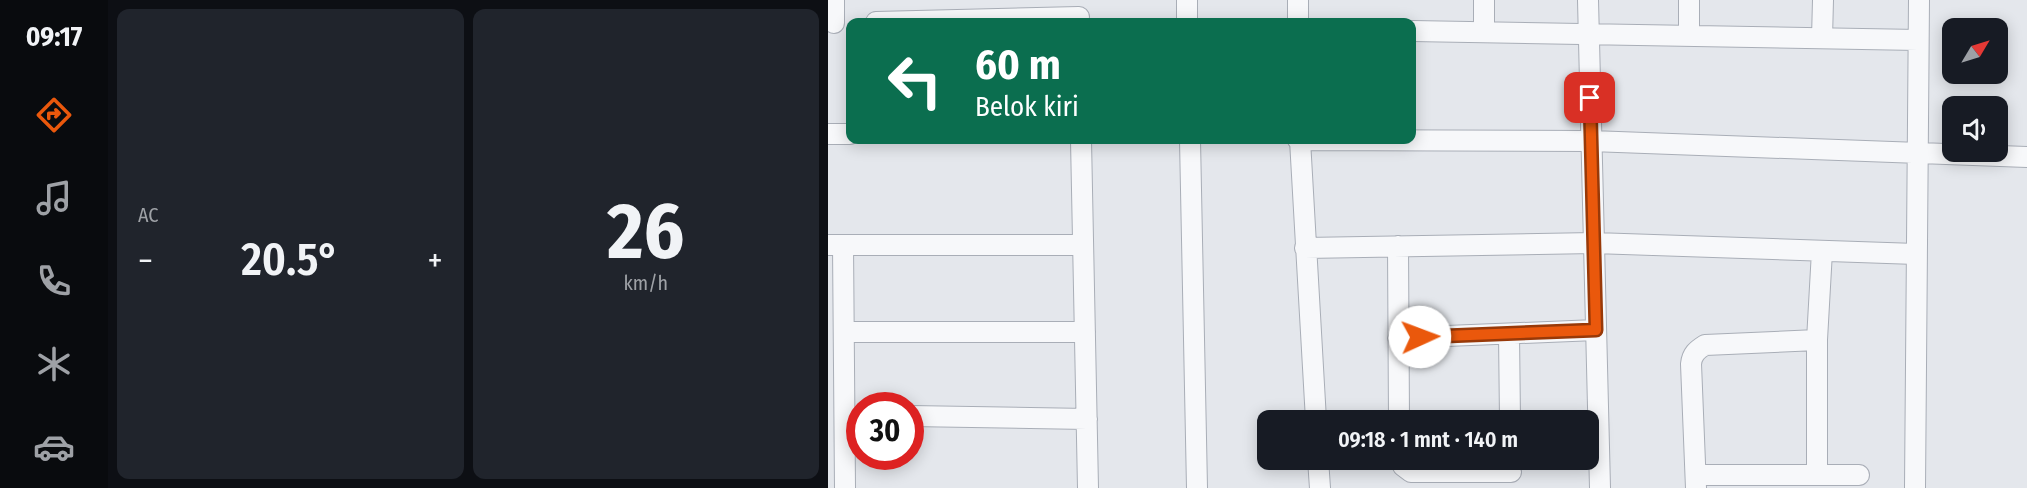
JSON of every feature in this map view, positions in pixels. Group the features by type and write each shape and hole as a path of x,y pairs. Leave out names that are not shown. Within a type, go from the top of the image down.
{"street":[{"path":"834,0 838,23"},
{"path":"1187,0 1187,18"},
{"path":"1298,0 1298,18"},
{"path":"1484,0 1484,32"},
{"path":"1588,0 1600,488"},
{"path":"1689,0 1689,36"},
{"path":"1822,38 1823,0"},
{"path":"1915,488 1918,0"},
{"path":"966,18 1079,13"},
{"path":"1416,31 1918,40"},
{"path":"828,134 846,134"},
{"path":"1416,140 1591,141 2027,157"},
{"path":"1081,144 1088,488"},
{"path":"1190,144 1197,488"},
{"path":"1299,144 1315,410"},
{"path":"1305,248 1594,243 1916,254"},
{"path":"850,392 835,245 1083,245"},
{"path":"1398,246 1399,410"},
{"path":"1817,475 1816,340 1822,251"},
{"path":"1398,338 1596,330"},
{"path":"844,332 1085,332"},
{"path":"1509,334 1510,410"},
{"path":"1816,340 1705,345 1697,350 1691,363 1696,481 1859,475"},
{"path":"924,416 1087,418"},
{"path":"844,488 846,470"},
{"path":"1319,470 1320,488"},
{"path":"1408,470 1411,472 1511,473"}],"route":[{"path":"1420,337 1596,330 1590,98"}]}
